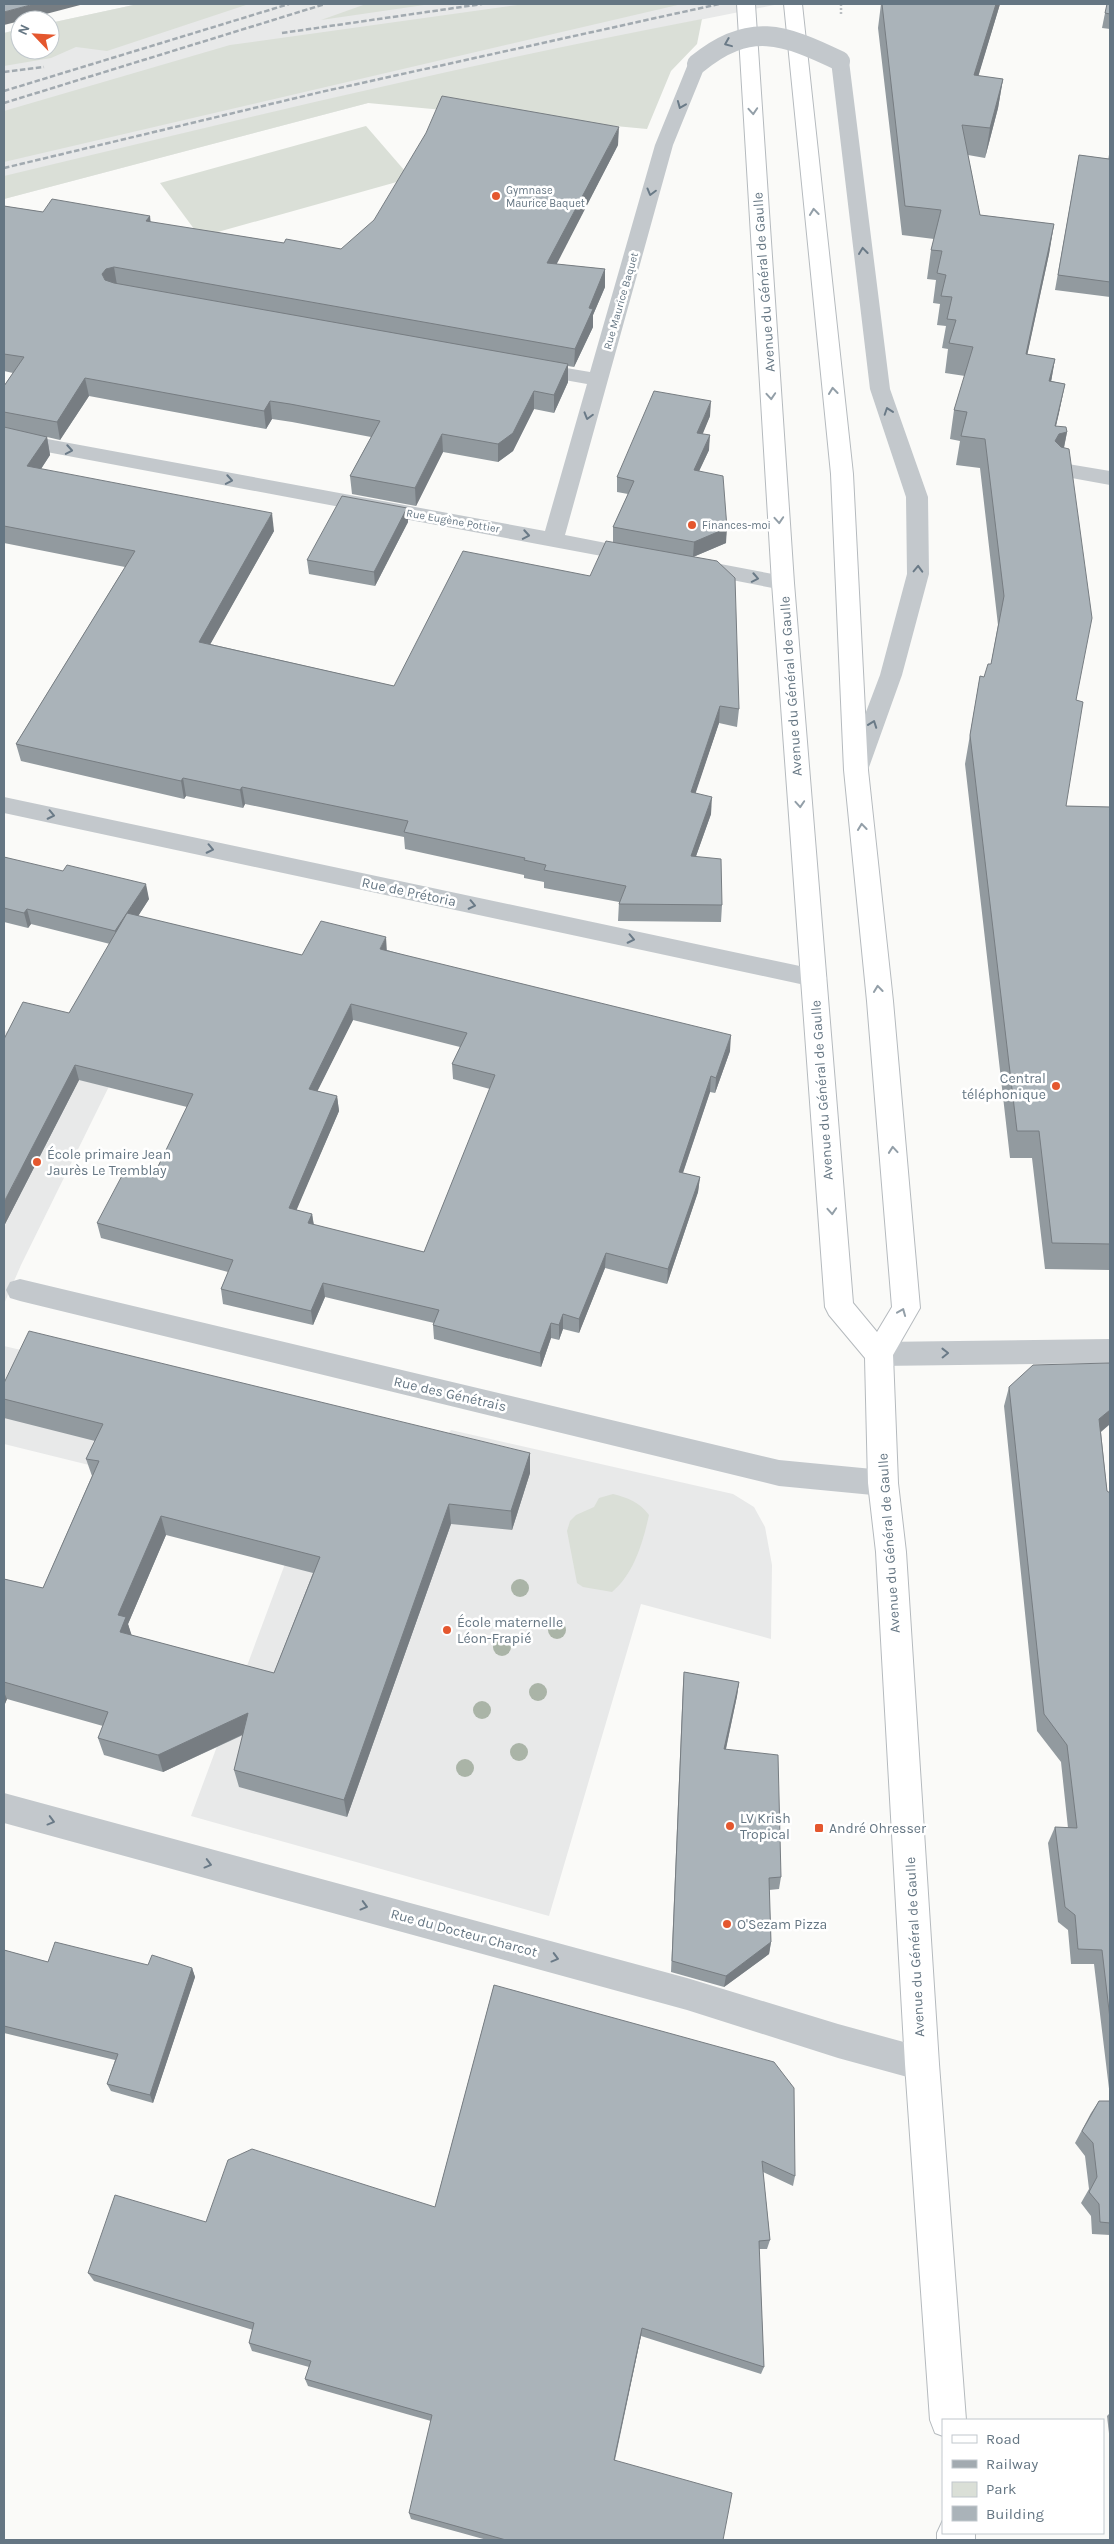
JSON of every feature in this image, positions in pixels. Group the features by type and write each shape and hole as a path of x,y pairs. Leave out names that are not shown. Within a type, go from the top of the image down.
{"main road":[{"name":"Avenue du Général de Gaulle","path":"746,4 783,583 839,1307 879,1354 883,1483 891,1552 922,2064 948,2419"},
{"path":"793,4 842,474 856,770 882,1020 906,1308 879,1354"}],"street":[{"name":"Rue Maurice Baquet","path":"553,540 664,145 697,64 721,45 739,38 764,34 806,43 840,61 880,389 917,497 918,574 916,583 890,675 856,770"},
{"path":"516,365 598,380"},
{"name":"Rue Eugène Pottier","path":"4,438 783,583"},
{"path":"1062,470 1110,478"},
{"name":"Rue de Prétoria","path":"4,805 814,978"},
{"name":"Rue des Génétrais","path":"20,1290 779,1472 883,1483"},
{"path":"879,1354 1110,1351"},
{"name":"Rue du Docteur Charcot","path":"4,1808 687,1994 838,2041 922,2064"}],"shaded area":[{"path":"138,4 779,4 630,34 4,199 4,33 10,32 10,60 60,60 60,21"},
{"name":"École primaire Jean Jaurès Le Tremblay","path":"4,1031 122,1060 21,1265 4,1304"},
{"name":"École maternelle Léon-Frapié","path":"4,1346 437,1448 451,1430 733,1494 754,1507 765,1527 772,1565 771,1639 641,1604 549,1916 191,1816 301,1521 162,1483 4,1444"}],"green space":[{"path":"138,4 249,4 107,51 76,47 60,54 60,21"},
{"path":"366,4 431,4 321,20"},
{"path":"525,4 682,4 4,162 4,111 230,45"},
{"path":"702,19 697,44 671,71 647,129 368,103 4,199 4,176 439,74"},
{"path":"10,32 10,60 39,60 4,66 4,33"},
{"path":"366,126 411,178 200,237 160,183"},
{"path":"613,1494 633,1501 649,1515 644,1536 632,1567 620,1585 612,1592 583,1587 577,1583 567,1531 570,1521 576,1515 594,1507 599,1498"}],"building":[{"path":"4,4 34,4 10,10 4,12"},
{"path":"882,4 996,4 974,75 1003,79 990,128 962,125 980,215 1054,224 1026,354 1055,359 1049,381 1065,384 1055,426 1066,427 1067,432 1059,434 1055,441 1061,447 1069,449 1092,618 1076,700 1083,702 1066,806 1110,807 1110,1244 1052,1243 1039,1131 1017,1131 970,735 980,676 984,677 988,664 991,664 1004,596 985,439 961,436 967,412 954,410 973,347 949,343 956,320 947,319 952,297 941,296 946,275 937,273 942,251 931,250 941,210 905,206"},
{"path":"1107,4 1110,4 1110,14 1105,13"},
{"path":"442,96 619,127 547,263 605,269 589,308 593,309 575,349 114,267 106,269 102,274 105,280 114,283 568,364 554,395 534,391 513,433 498,444 442,434 415,488 350,476 380,421 290,404 270,401 264,411 85,378 57,422 4,412 4,386 24,357 4,354 4,206 43,212 52,199 150,216 146,221 284,243 286,239 341,249 374,220 426,133"},
{"path":"1110,150 1110,282 1058,275 1079,155 1109,159"},
{"path":"654,391 711,401 697,433 710,435 694,470 723,476 727,528 694,542 613,527 634,481 617,477"},
{"path":"4,427 47,437 27,466 272,513 199,642 394,686 463,551 590,576 606,541 717,561 735,578 739,709 720,706 691,792 712,797 691,856 721,859 722,905 619,904 626,886 544,870 546,865 524,860 525,858 404,832 408,821 242,787 240,790 183,778 181,781 16,744 135,551 4,526"},
{"path":"342,496 407,508 374,572 307,560"},
{"path":"4,857 63,871 67,865 146,884 115,931 27,909 24,913 4,908"},
{"path":"127,913 302,955 321,921 386,937 380,949 731,1035 716,1078 711,1076 679,1172 700,1177 668,1269 606,1253 579,1319 563,1314 559,1325 551,1323 540,1353 433,1325 439,1310 323,1283 311,1311 221,1289 233,1260 97,1223 125,1170 153,1177 193,1094 75,1065 4,1202 4,1039 23,1002 69,1013","holes":["351,1004 467,1033 452,1064 495,1075 424,1252 308,1223 312,1214 289,1208 337,1096 309,1089"]},
{"path":"29,1331 530,1453 511,1511 449,1504 344,1800 234,1770 248,1713 158,1755 98,1738 108,1712 4,1682 4,1579 43,1588 99,1461 86,1459 103,1424 4,1399 4,1383","holes":["161,1516 320,1557 274,1673 120,1632 126,1617 118,1615"]},
{"path":"1110,1363 1110,1410 1099,1419 1107,1491 1110,1493 1110,2019 1102,1950 1078,1949 1075,1915 1065,1907 1055,1827 1077,1828 1067,1745 1044,1714 1009,1387 1033,1365"},
{"path":"684,1672 739,1682 724,1749 778,1755 781,1877 769,1878 771,1942 726,1976 672,1961"},
{"path":"55,1942 148,1965 152,1955 192,1968 150,2095 107,2084 118,2054 4,2026 4,1950 48,1962"},
{"path":"494,1985 774,2062 794,2088 795,2176 762,2161 770,2240 759,2241 764,2367 642,2328 614,2460 732,2493 723,2540 506,2540 409,2513 432,2415 305,2379 311,2361 249,2343 254,2323 88,2273 115,2195 206,2222 228,2160 252,2149 435,2207"},
{"path":"1099,2101 1110,2101 1110,2223 1100,2222 1099,2204 1089,2192 1097,2177 1093,2143 1082,2131"}],"railway":[{"path":"4,91 289,4"},
{"path":"4,103 325,4"},
{"path":"282,33 482,4"},
{"path":"4,168 321,92 719,4"},
{"path":"4,72 44,67"}],"place":[{"name":"Gymnase Maurice Baquet","path":"496,196"},
{"name":"Finances-moi","path":"692,525"},
{"name":"Central téléphonique","path":"1056,1086"},
{"name":"École primaire Jean Jaurès Le Tremblay","path":"37,1162"},
{"name":"École maternelle Léon-Frapié","path":"447,1630"},
{"name":"LV Krish Tropical","path":"730,1826"},
{"name":"André Ohresser","path":"819,1828"},
{"name":"O'Sezam Pizza","path":"727,1924"}]}
